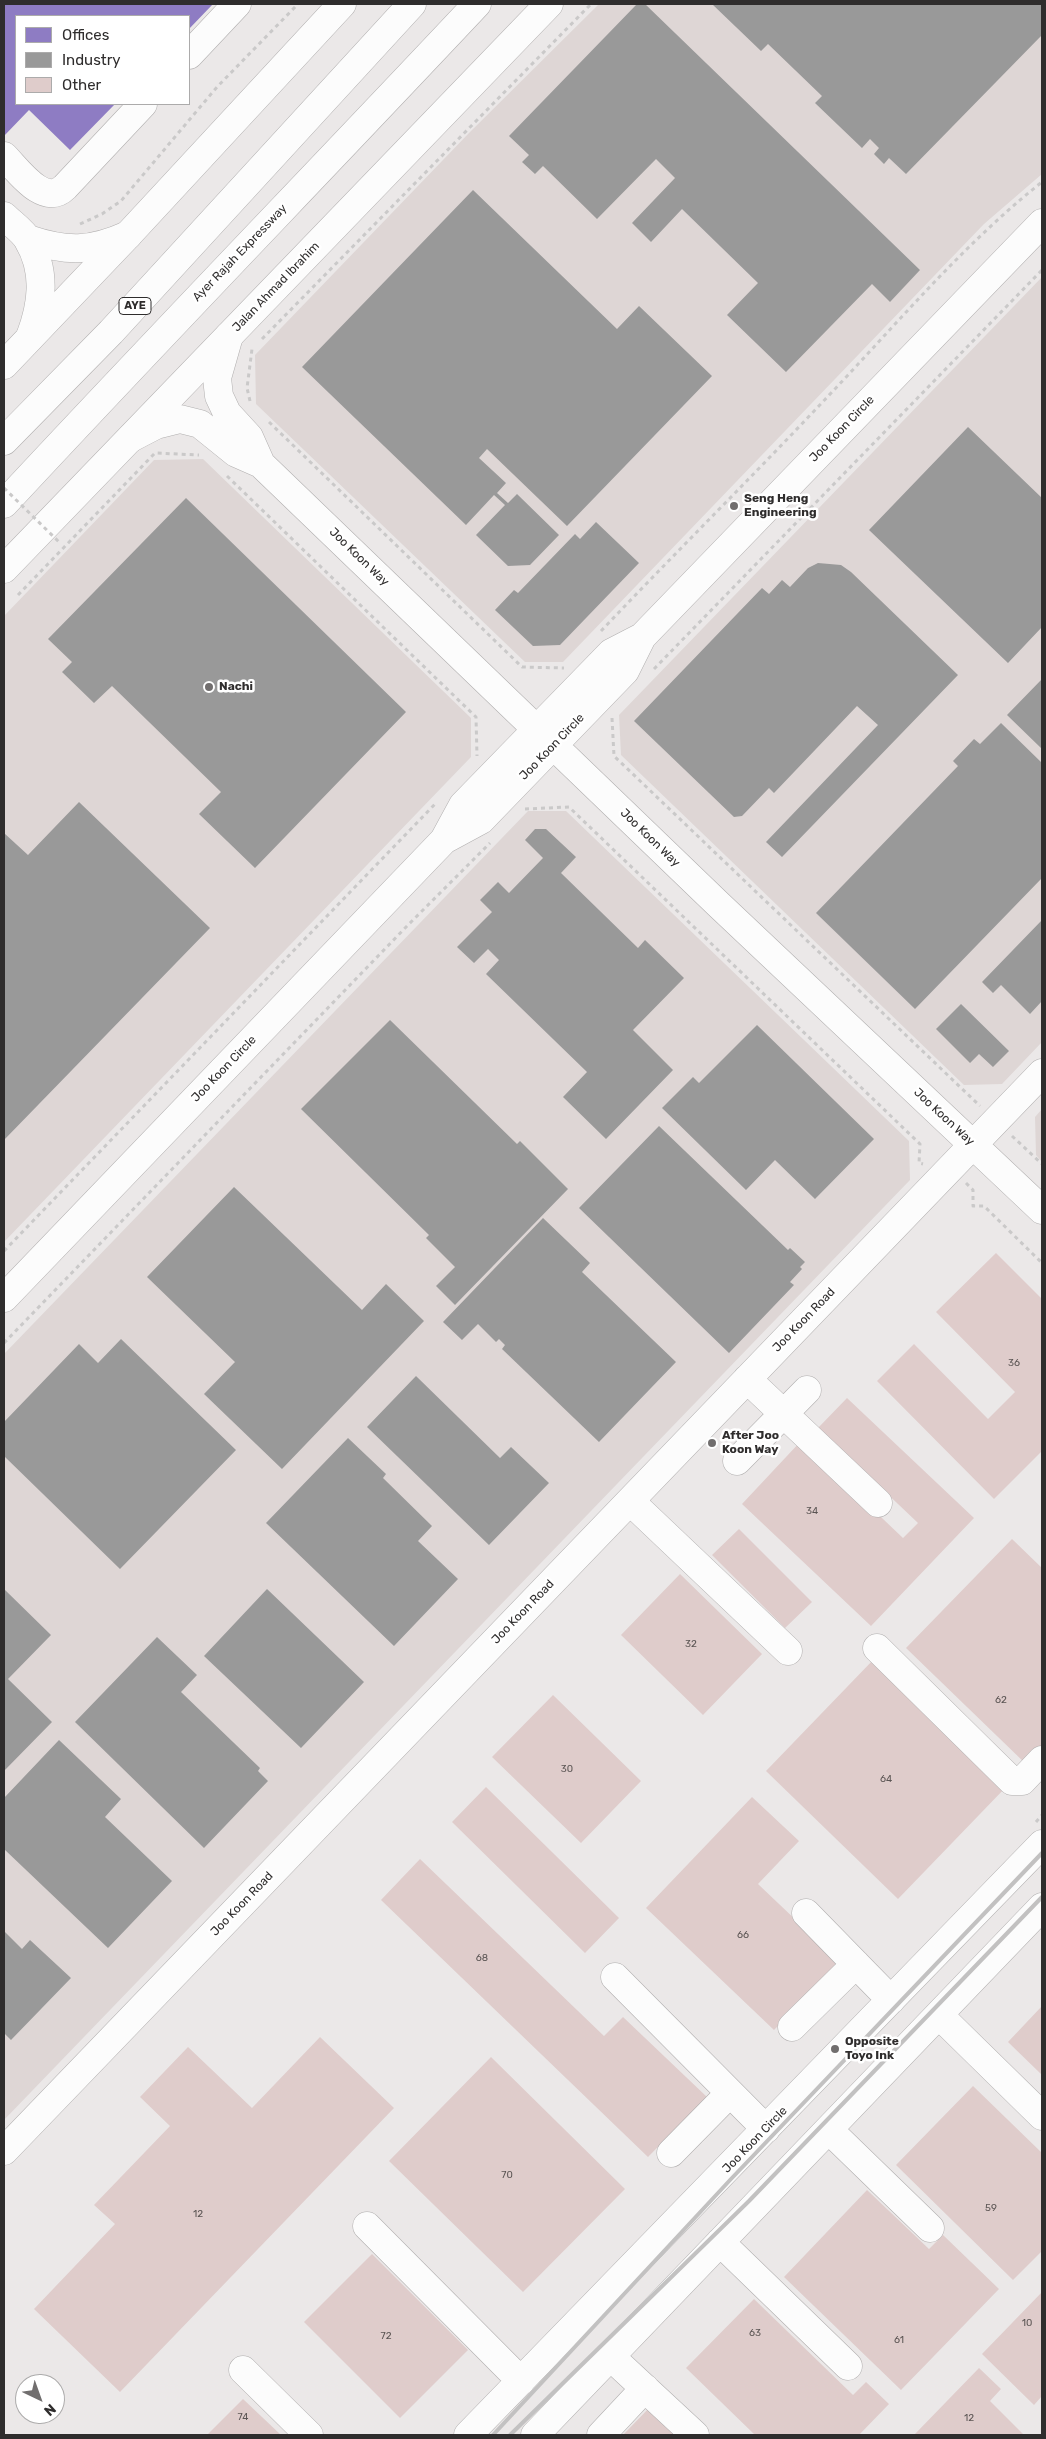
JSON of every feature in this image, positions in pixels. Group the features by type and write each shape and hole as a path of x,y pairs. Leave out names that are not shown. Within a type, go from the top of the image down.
{"main road":[{"path":"190,54 237,4"},
{"path":"4,365 128,235 342,4"},
{"name":"AYE","path":"4,441 111,332 412,4"},
{"name":"Ayer Rajah Expressway","path":"4,504 178,316 357,132 477,4"},
{"path":"357,132 496,4"},
{"name":"Jalan Ahmad Ibrahim","path":"4,569 549,4"},
{"path":"4,156 39,190 47,194 55,194 65,187 142,105"},
{"path":"4,216 28,239 37,260 42,296 40,312 30,337"},
{"name":"Joo Koon Circle","path":"4,1298 444,840 463,805 545,737 611,653 642,637 1042,223"},
{"path":"28,239 64,249 104,246 128,235"},
{"name":"Joo Koon Way","path":"229,336 217,378 219,396 227,413 249,438 261,464"},
{"name":"Joo Koon Way","path":"130,438 156,425 180,419 200,424 236,453 261,464 718,904 1042,1210"},
{"name":"Joo Koon Road","path":"4,2151 1042,1074"},
{"path":"747,1379 878,1503"},
{"path":"738,1461 807,1390"},
{"path":"630,1501 788,1651"},
{"path":"877,1648 1012,1781 1022,1781 1042,1760"},
{"name":"Joo Koon Circle","path":"468,2435 1042,1844"},
{"path":"535,2435 1042,1907"},
{"path":"806,1913 891,2000"},
{"path":"792,2027 856,1964"},
{"path":"615,1977 766,2129"},
{"path":"939,2015 1042,2116"},
{"path":"671,2153 730,2093"},
{"path":"829,2130 930,2228"},
{"path":"367,2226 521,2381"},
{"path":"720,2242 848,2366"},
{"path":"611,2357 695,2435"},
{"path":"243,2370 309,2435"},
{"path":"601,2435 645,2388"}],"path":[{"path":"76,227 102,214 121,201 217,87 298,4"},
{"path":"253,406 248,396 247,388 252,349 591,4"},
{"path":"266,419 522,667 565,668"},
{"path":"18,595 155,453 204,455"},
{"path":"226,475 476,717 476,761"},
{"path":"4,488 59,542"},
{"path":"612,710 614,756 1042,1164"},
{"path":"525,809 569,807 920,1144 919,1163 950,1169 973,1190 973,1206 984,1206 1042,1263"}],"shaded area":[{"path":"599,4 1042,4 1042,174 984,224 563,662 525,662 256,404 255,355 469,133"},
{"path":"1042,277 1042,1042 1002,1084 964,1085 621,755 619,715"},
{"path":"203,459 471,718 471,757 4,1242 4,616 154,460"},
{"path":"528,811 566,811 909,1141 910,1180 4,2120 4,1354"},
{"path":"1042,1109 1042,1162 1036,1155 1035,1117"}],"building: Offices":[{"path":"4,4 213,4 190,28 190,15 15,15 15,105 114,105 70,150 29,110 4,136"}],"building: Industry":[{"path":"637,4 645,4 920,270 890,302 872,284 786,372 727,315 758,283 682,209 651,242 632,223 675,178 656,159 597,219 543,166 535,174 522,162 529,155 509,136"},
{"path":"712,4 1042,4 1042,35 906,174 889,158 884,164 874,154 879,148 870,139 862,148 815,103 822,96 768,44 761,51"},
{"path":"473,190 617,329 639,306 712,376 567,526 487,449 479,458 506,483 497,493 508,503 517,494 559,535 530,565 508,566 476,535 505,505 494,495 466,525 302,367"},
{"path":"968,427 1042,498 1042,627 1008,663 869,530"},
{"path":"186,498 406,712 255,868 199,814 221,792 112,686 94,703 62,672 72,662 48,639"},
{"path":"596,522 639,563 560,645 533,646 495,610 514,590 518,593 575,534 580,539"},
{"path":"818,563 841,565 851,572 958,675 782,857 766,842 878,725 857,706 774,793 769,788 742,816 734,817 634,721 762,588 769,594 782,580 790,587 808,568"},
{"path":"1042,679 1042,749 1007,715"},
{"path":"1001,723 1042,763 1042,878 915,1009 816,913 958,766 953,761 974,739 980,744"},
{"path":"79,802 210,928 4,1140 4,833 28,855"},
{"path":"535,829 546,829 576,857 561,873 638,948 645,940 684,978 633,1030 673,1070 606,1139 563,1097 587,1072 486,974 499,960 488,949 474,963 457,947 492,912 480,900 498,882 509,893 543,858 525,840"},
{"path":"1042,920 1042,1001 1030,1014 1001,985 993,993 982,982"},
{"path":"961,1004 1009,1051 993,1067 979,1054 970,1063 936,1029"},
{"path":"390,1020 517,1144 520,1141 568,1189 455,1305 436,1286 455,1267 426,1238 429,1235 301,1109"},
{"path":"757,1025 874,1139 815,1199 775,1160 746,1190 662,1108 693,1077 699,1083"},
{"path":"659,1126 788,1250 790,1248 805,1262 800,1267 802,1269 790,1282 794,1285 729,1353 579,1208"},
{"path":"234,1187 362,1310 386,1284 424,1321 282,1469 204,1394 235,1362 147,1277"},
{"path":"543,1218 590,1263 582,1272 676,1362 599,1442 502,1349 505,1345 499,1339 496,1342 478,1324 462,1340 443,1322"},
{"path":"121,1339 236,1450 120,1569 4,1456 4,1422 79,1344 98,1363"},
{"path":"416,1376 500,1458 511,1447 549,1483 489,1545 367,1427"},
{"path":"348,1438 386,1474 383,1478 432,1526 418,1541 458,1579 394,1646 266,1523"},
{"path":"4,1589 51,1635 8,1679 52,1722 4,1771"},
{"path":"267,1589 364,1682 301,1748 204,1656"},
{"path":"157,1637 197,1675 181,1692 260,1768 258,1771 268,1781 204,1848 75,1722"},
{"path":"59,1740 121,1799 105,1817 172,1881 108,1948 4,1849 4,1798"},
{"path":"4,1931 22,1949 30,1940 71,1978 11,2040 4,2033"}],"building: Other":[{"path":"996,1253 1042,1299 1042,1451 994,1499 877,1381 914,1344 988,1419 1015,1392 936,1312"},
{"path":"847,1398 974,1518 871,1626 742,1504 801,1441 903,1538 918,1523 818,1428"},
{"path":"739,1529 812,1602 785,1628 712,1555"},
{"path":"1012,1539 1042,1568 1042,1751 1028,1766 906,1648"},
{"path":"680,1574 762,1654 703,1715 621,1635"},
{"path":"874,1659 1007,1786 898,1899 766,1771"},
{"path":"553,1695 641,1781 581,1843 492,1757"},
{"path":"486,1787 619,1918 585,1953 452,1822"},
{"path":"752,1797 799,1841 758,1884 840,1962 774,2030 646,1908"},
{"path":"420,1859 604,2036 623,2017 707,2097 648,2157 381,1900"},
{"path":"1042,2006 1042,2075 1008,2042"},
{"path":"320,2037 394,2108 120,2392 34,2309 115,2224 94,2205 170,2126 140,2097 188,2047 252,2108"},
{"path":"491,2057 625,2189 523,2292 389,2161"},
{"path":"973,2086 1042,2153 1042,2251 1013,2280 896,2165"},
{"path":"867,2190 929,2249 943,2235 999,2289 901,2390 784,2277"},
{"path":"372,2254 468,2350 400,2418 304,2322"},
{"path":"1042,2292 1042,2396 1034,2405 982,2354"},
{"path":"754,2299 853,2395 866,2382 889,2404 859,2435 755,2435 686,2368"},
{"path":"979,2368 1001,2389 990,2401 1024,2435 914,2435"},
{"path":"243,2399 281,2435 207,2435"},
{"path":"650,2407 681,2435 623,2435"}],"railway":[{"path":"493,2435 731,2179 1042,1853"},
{"path":"510,2435 749,2201 1042,1897"}],"place":[{"name":"Seng Heng Engineering","path":"734,506"},
{"name":"Nachi","path":"209,687"},
{"name":"After Joo Koon Way","path":"712,1443"},
{"name":"Opposite Toyo Ink","path":"835,2049"}]}
